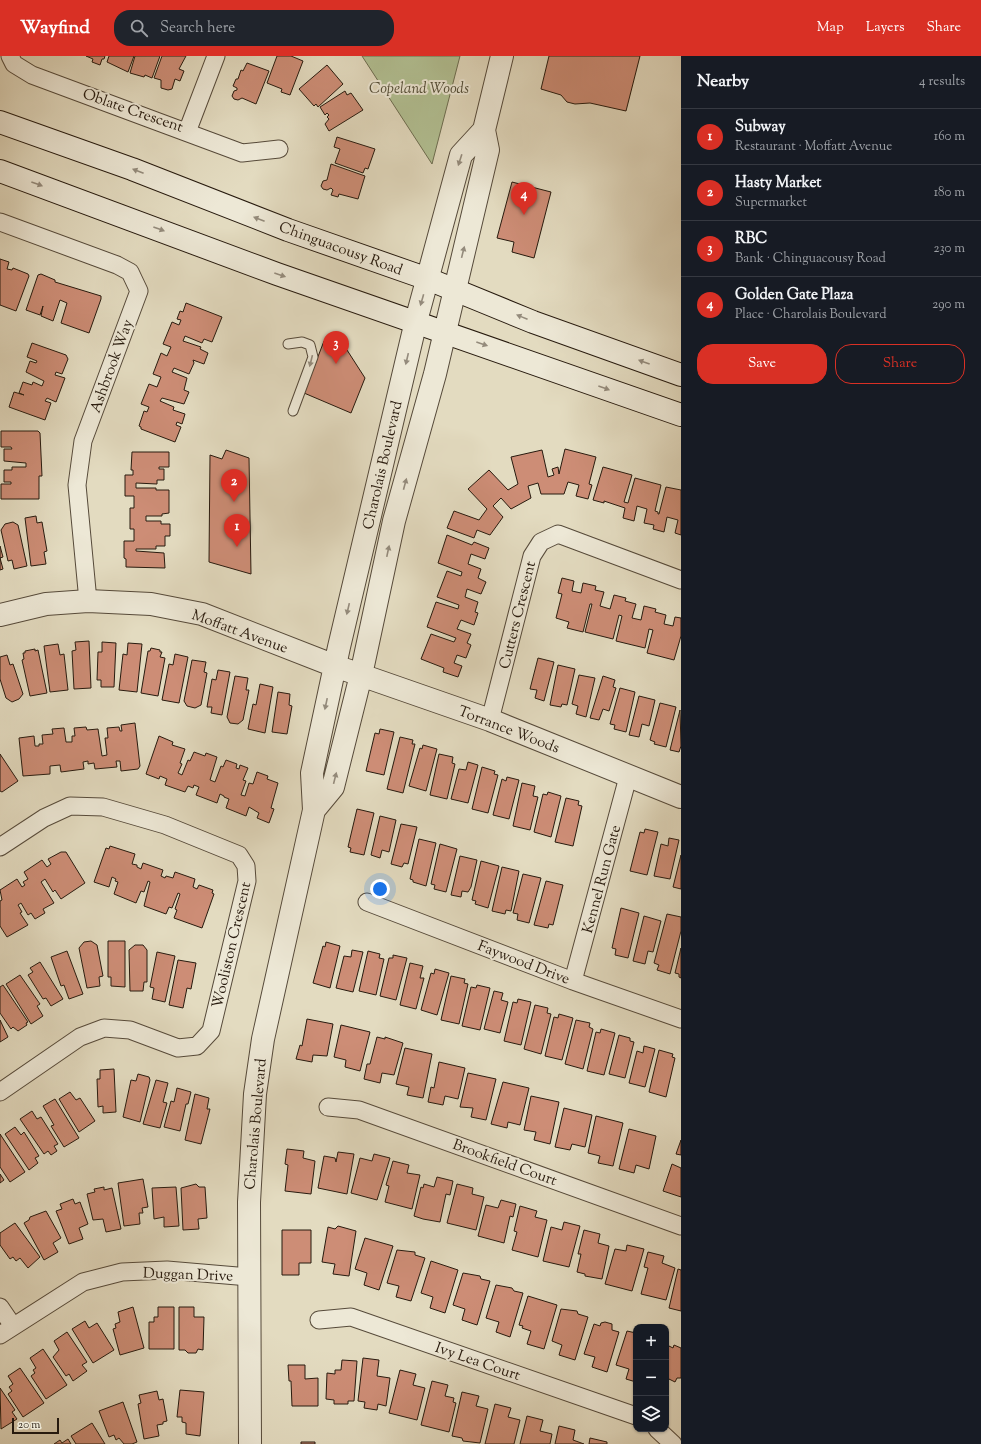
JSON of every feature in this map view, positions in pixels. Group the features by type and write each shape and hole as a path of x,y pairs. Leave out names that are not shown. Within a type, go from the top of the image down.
{"street":[{"name":"Oblate Crescent","path":"10,56 14,64 32,75 187,132 216,56"},
{"name":"Charolais Boulevard","path":"314,810 333,788 361,675 394,521 445,331 488,150 484,130 502,56"},
{"name":"Chinguacousy Road","path":"0,122 132,169 288,230 428,279 533,322 681,376"},
{"name":"Charolais Boulevard","path":"250,1444 249,1202 255,1094 263,1039 314,810 312,773 335,666 416,321 461,155 484,130"},
{"path":"187,132 242,154 279,149"},
{"path":"0,171 276,274 445,331 681,415"},
{"name":"Ashbrook Way","path":"0,222 117,265 130,272 139,291 83,441 77,485 88,601"},
{"name":"Cutters Crescent","path":"490,720 532,556 540,542 558,534 681,580"},
{"name":"Moffatt Avenue","path":"0,615 46,604 88,601 151,604 202,614 335,666"},
{"name":"Torrance Woods","path":"335,666 490,720 681,797"},
{"name":"Kennel Run Gate","path":"573,981 628,776"},
{"name":"Wooliston Crescent","path":"0,847 44,818 70,806 103,807 165,825 238,855 246,866 247,881 211,1030 197,1046 178,1048 130,1030 104,1028 80,1037 0,1092"},
{"name":"Faywood Drive","path":"367,902 573,981 681,1019"},
{"name":"Brookfield Court","path":"328,1107 359,1110 681,1226"},
{"name":"Duggan Drive","path":"7,1331 83,1282 122,1272 167,1270 250,1277"},
{"path":"0,1307 7,1331"},
{"name":"Ivy Lea Court","path":"319,1320 351,1317 633,1415"},
{"path":"660,1432 673,1444"}],"lane":[{"path":"288,344 302,342 310,345 313,357 293,411"}],"green space":[{"name":"Copeland Woods","path":"362,56 460,56 432,164"}],"building":[{"path":"86,56 105,56 100,65 92,62 93,59"},
{"path":"109,56 134,56 128,72 107,62"},
{"path":"135,56 160,56 152,78 145,75 144,77 130,73"},
{"path":"162,56 186,56 179,69 184,71 180,81 175,79 172,89 168,90 161,88 161,80 154,78"},
{"path":"277,56 291,56 303,61 290,95 281,92 282,89 267,83"},
{"path":"549,56 640,56 626,111 590,103 575,104 567,102 561,95 541,89"},
{"path":"247,63 269,71 256,104 242,98 238,100 234,99 232,96 234,91 237,90 237,88 233,86 236,79 238,79 241,70 243,71"},
{"path":"327,65 343,84 318,107 316,104 314,106 299,89"},
{"path":"345,91 347,95 351,93 363,110 329,131 325,124 329,119 327,117 329,115 327,113 325,115 320,107"},
{"path":"337,137 375,149 368,169 365,168 363,173 335,163 340,149 334,147"},
{"path":"331,164 365,176 358,199 339,194 338,197 331,195 333,190 331,188 327,190 323,189 321,186 323,181 327,180"},
{"path":"512,182 551,192 534,258 512,252 514,242 497,238"},
{"path":"0,259 9,262 7,269 12,270 13,268 28,274 29,276 16,311 0,305"},
{"path":"41,274 55,280 55,282 101,296 89,333 61,323 67,303 60,300 53,321 41,316 43,306 40,315 26,310 38,275"},
{"path":"186,303 222,317 212,342 204,339 202,343 185,336 183,341 201,347 200,349 208,353 204,364 193,360 194,363 189,374 174,368 172,372 187,378 184,390 189,392 184,404 162,398 160,401 174,407 173,410 185,414 182,424 177,422 176,425 181,427 175,442 141,429 139,426 144,411 147,412 149,407 141,404 149,384 157,387 161,377 153,374 161,353 167,356 171,347 163,344 172,322 179,325 181,320 177,319 180,311 183,312"},
{"path":"324,341 347,350 365,378 351,413 304,393"},
{"path":"32,343 66,355 68,359 62,374 56,372 55,375 65,378 56,402 47,398 45,401 51,403 45,420 9,407 14,392 24,395 19,393 23,382 32,385 33,382 42,386 44,381 26,372 30,361 36,363 37,361 27,357"},
{"path":"1,431 38,431 40,433 42,476 39,476 39,499 1,499 1,484 11,484 11,482 4,482 4,470 12,470 12,467 26,467 26,463 4,461 4,449 12,449 11,447 1,447"},
{"path":"565,449 596,457 589,484 592,485 588,499 576,496 579,485 568,482 564,494 541,494 538,483 528,486 531,498 511,509 501,498 493,506 503,517 490,535 477,530 474,538 447,528 454,511 479,520 487,509 468,489 489,470 508,490 518,484 511,457 542,450 548,477 554,475 552,469 558,467 559,474"},
{"path":"226,450 249,458 251,574 209,562 210,455 222,459"},
{"path":"132,452 169,452 169,467 159,467 159,469 164,469 164,480 157,480 157,484 136,483 136,488 156,488 156,490 169,490 169,513 162,514 162,516 146,516 146,521 161,521 161,524 170,524 170,536 165,536 165,546 156,546 156,549 136,549 136,551 164,553 165,568 126,567 126,559 124,558 124,541 134,541 134,529 130,529 130,508 134,508 134,496 125,496 125,475 133,475 133,470 131,470"},
{"path":"603,467 632,475 624,502 628,503 635,478 661,485 655,511 658,512 658,514 666,487 681,490 681,535 675,533 678,520 667,517 664,532 653,529 654,525 644,523 647,509 637,506 634,521 623,518 625,508 604,501 604,503 593,500"},
{"path":"36,516 37,523 42,522 47,551 44,552 46,564 31,566 25,518"},
{"path":"13,522 18,525 27,566 14,569 12,560 8,561 1,530 5,524"},
{"path":"447,535 472,545 474,542 489,548 485,559 471,554 468,564 481,569 478,578 486,582 481,594 467,589 465,597 478,602 475,612 478,613 474,625 461,620 457,629 471,634 467,643 471,645 466,658 457,655 454,663 462,666 458,677 443,672 444,668 421,659 431,634 454,642 456,638 427,627 436,602 458,609 459,605 437,597 447,571 461,576 462,572 438,563"},
{"path":"0,546 3,557 0,558"},
{"path":"0,558 3,569 0,570"},
{"path":"562,578 574,581 572,591 581,593 583,583 596,586 595,590 604,592 600,606 610,609 614,595 626,598 625,601 636,604 632,618 641,620 644,606 656,609 655,612 666,615 664,624 673,626 675,617 681,618 681,636 674,660 647,653 653,630 649,629 645,648 616,641 622,616 619,615 613,639 585,632 592,604 590,604 583,632 567,628 569,622 556,618 562,594 558,593"},
{"path":"89,641 91,688 74,689 72,651 76,650 75,642"},
{"path":"102,642 116,643 114,687 101,687 101,680 97,680 98,652 102,652"},
{"path":"128,643 142,644 137,692 119,690 123,654 127,655"},
{"path":"58,644 60,655 64,654 68,690 50,692 44,646"},
{"path":"151,648 160,650 160,652 162,652 160,657 165,658 158,696 141,693 148,651 150,651"},
{"path":"35,649 35,651 38,650 47,693 30,696 22,660 24,659 23,653 25,653 25,651"},
{"path":"175,654 188,657 179,703 162,700 169,664 173,665"},
{"path":"7,655 10,665 13,664 23,694 19,699 12,702 6,698 0,679 0,657"},
{"path":"538,658 554,662 544,701 535,698 537,690 530,689"},
{"path":"192,660 206,662 204,672 207,673 201,705 195,708 187,706 184,701"},
{"path":"558,665 575,669 567,705 562,704 561,707 550,705"},
{"path":"218,670 230,672 222,715 211,713 212,707 207,707 212,679 216,680"},
{"path":"579,675 595,678 586,717 576,714 578,706 572,704"},
{"path":"235,676 248,678 246,690 249,690 243,720 238,724 230,723 227,717"},
{"path":"603,676 615,680 613,687 616,688 609,711 603,709 599,720 590,718"},
{"path":"260,684 273,687 265,733 248,729 253,704 256,705"},
{"path":"620,688 635,692 626,732 614,729 615,725 610,724"},
{"path":"278,692 290,694 289,705 292,706 287,734 272,732"},
{"path":"639,696 655,700 649,726 642,724 639,737 629,735"},
{"path":"660,703 676,707 666,747 654,744 655,742 650,740"},
{"path":"680,710 681,746 679,752 670,750"},
{"path":"135,723 140,766 138,769 121,771 120,761 116,761 117,767 95,769 94,763 88,764 88,761 83,762 84,769 61,772 60,765 50,766 50,774 23,776 19,738 34,736 35,746 39,746 39,744 43,744 42,735 53,734 52,729 64,728 66,742 72,742 72,736 75,736 74,728 86,727 87,730 98,729 102,756 107,755 105,738 108,738 107,728 119,727 120,731 122,731 121,725"},
{"path":"380,729 394,732 384,775 366,771 375,733 379,734"},
{"path":"159,736 173,742 172,745 185,749 180,763 182,764 178,773 182,775 188,760 190,761 194,752 205,756 206,753 217,757 210,780 215,782 221,766 223,767 226,760 237,764 236,768 239,769 240,765 248,768 243,780 246,781 241,795 245,796 249,783 253,784 257,772 268,776 267,779 278,783 271,808 274,809 269,823 257,818 259,813 249,807 246,816 226,808 229,799 220,794 217,803 196,795 199,787 194,785 193,788 188,786 185,792 165,785 167,779 160,776 159,779 146,774"},
{"path":"400,737 413,740 412,744 415,744 403,793 387,789"},
{"path":"423,745 437,749 426,791 409,786 420,748 422,749"},
{"path":"0,754 18,781 2,792 0,791"},
{"path":"439,754 453,757 452,763 455,764 447,799 430,795"},
{"path":"468,762 478,765 468,803 451,799 459,769 466,770"},
{"path":"482,767 495,771 494,774 498,775 488,813 472,809"},
{"path":"507,777 519,780 509,819 493,815 502,779 506,781"},
{"path":"522,783 535,786 533,796 538,797 530,830 513,826"},
{"path":"548,792 561,796 551,837 534,832 543,794 547,795"},
{"path":"566,798 579,801 578,805 582,806 573,846 555,842"},
{"path":"357,809 374,813 364,855 350,852 351,848 348,847"},
{"path":"380,816 396,820 389,852 382,850 380,858 371,855"},
{"path":"401,824 417,827 408,864 404,863 402,867 391,864"},
{"path":"645,829 658,832 647,875 630,871 640,832 644,833"},
{"path":"669,838 679,840 670,879 654,876 661,844 668,846"},
{"path":"419,839 436,843 426,886 413,882 413,880 410,879"},
{"path":"440,844 457,849 446,892 434,889 435,885 431,884"},
{"path":"110,846 135,854 132,864 137,865 137,867 141,869 143,863 163,870 161,876 165,878 166,876 173,878 175,872 195,879 193,887 197,889 199,885 213,890 212,893 214,894 202,928 174,918 177,910 175,909 180,894 178,893 172,908 169,907 166,914 144,906 150,882 148,881 144,892 141,891 136,903 114,894 118,882 112,877 109,887 94,882 106,848 109,849"},
{"path":"61,852 66,852 85,883 61,899 55,890 53,892 45,879 41,882 54,903 43,909 45,913 35,919 31,913 28,915 21,903 18,905 22,912 20,913 28,925 7,937 0,926 0,901 2,900 0,890 17,879 22,887 25,885 23,882 28,879 24,872 42,860 47,867 51,864 48,859"},
{"path":"681,855 681,889 673,887"},
{"path":"460,856 477,860 471,887 468,892 462,891 461,897 451,895"},
{"path":"481,861 499,866 488,908 475,904 476,901 472,900"},
{"path":"502,867 519,871 511,911 506,910 505,914 492,911"},
{"path":"523,874 541,878 529,923 517,920 518,914 513,913"},
{"path":"546,881 563,885 553,925 549,924 548,928 534,925"},
{"path":"621,908 639,913 628,958 615,955 616,949 612,948"},
{"path":"667,914 681,917 681,931 670,974 657,970 659,965 654,963"},
{"path":"644,916 661,921 653,952 648,951 645,964 633,961"},
{"path":"91,941 97,945 103,976 99,977 100,986 87,988 79,948 84,942"},
{"path":"108,941 125,941 125,987 111,986 111,977 108,977"},
{"path":"326,942 340,946 330,988 313,983 323,946 325,947"},
{"path":"135,945 143,945 147,950 147,982 144,982 143,991 130,991 129,950"},
{"path":"681,948 681,978 679,977 679,974 675,973"},
{"path":"352,950 363,952 353,992 336,988 344,956 351,957"},
{"path":"67,951 83,994 69,999 64,985 61,986 51,957"},
{"path":"368,951 380,954 379,958 384,959 376,995 359,991"},
{"path":"157,952 175,956 165,1002 152,999 154,988 150,987"},
{"path":"393,955 407,958 396,1000 380,996 389,958 393,958"},
{"path":"178,960 196,963 191,989 187,988 183,1008 169,1005"},
{"path":"40,962 63,999 51,1006 46,998 43,999 28,975 33,972 30,968"},
{"path":"410,963 423,966 420,978 424,978 416,1009 400,1005"},
{"path":"435,969 449,973 437,1015 421,1010 431,973 434,974"},
{"path":"20,975 40,1004 37,1006 43,1016 31,1024 6,984"},
{"path":"451,976 465,979 464,983 468,984 459,1024 441,1020"},
{"path":"3,985 28,1022 26,1023 27,1025 18,1031 13,1027 11,1029 0,1013 0,987"},
{"path":"477,985 490,988 480,1030 462,1026 471,987 476,988"},
{"path":"494,991 503,993 501,1000 508,1002 500,1033 484,1029"},
{"path":"518,999 531,1002 521,1045 504,1041 513,1002 517,1003"},
{"path":"535,1005 548,1008 547,1013 551,1014 541,1054 524,1049"},
{"path":"559,1014 573,1018 562,1060 545,1056 554,1017 558,1018"},
{"path":"307,1019 333,1024 327,1056 313,1055 312,1062 296,1059 300,1045 302,1046"},
{"path":"0,1020 8,1037 0,1042"},
{"path":"576,1020 590,1023 589,1027 593,1029 583,1069 565,1064"},
{"path":"341,1025 370,1032 360,1071 345,1067 346,1060 334,1057"},
{"path":"601,1029 615,1033 604,1075 587,1071 596,1032 600,1033"},
{"path":"619,1035 630,1038 630,1041 634,1042 625,1078 609,1074"},
{"path":"377,1037 385,1039 385,1037 403,1043 394,1075 382,1073 380,1083 364,1079 367,1064 370,1064"},
{"path":"644,1046 655,1049 645,1087 629,1083 637,1051 643,1053"},
{"path":"405,1048 432,1054 423,1098 407,1095 409,1087 396,1084"},
{"path":"659,1050 673,1054 672,1057 675,1058 666,1097 649,1092"},
{"path":"439,1062 465,1068 458,1099 445,1096 443,1105 428,1102 431,1087 434,1088"},
{"path":"114,1069 116,1112 103,1113 103,1106 98,1107 97,1079 100,1079 100,1070"},
{"path":"468,1073 496,1079 486,1120 471,1117 473,1108 460,1107"},
{"path":"138,1074 149,1077 150,1080 140,1122 123,1117 131,1080 136,1081"},
{"path":"156,1080 168,1083 163,1102 167,1103 160,1128 143,1124"},
{"path":"503,1082 529,1088 520,1125 508,1122 507,1128 491,1124"},
{"path":"177,1088 191,1092 188,1104 186,1104 180,1131 164,1127 171,1101 174,1102"},
{"path":"70,1092 76,1100 80,1098 95,1121 79,1132 59,1099"},
{"path":"195,1094 209,1098 207,1109 210,1109 201,1144 185,1140"},
{"path":"531,1096 559,1102 550,1144 534,1140 536,1132 524,1130"},
{"path":"55,1099 79,1138 64,1147 51,1126 54,1125 43,1106"},
{"path":"564,1108 592,1115 585,1147 572,1144 570,1150 555,1147"},
{"path":"32,1111 37,1119 41,1117 58,1144 54,1146 57,1151 51,1155 48,1151 44,1154 20,1119"},
{"path":"596,1116 623,1123 613,1166 598,1163 600,1156 588,1153"},
{"path":"15,1127 21,1135 24,1132 39,1156 35,1158 38,1163 29,1170 5,1134"},
{"path":"629,1129 656,1136 649,1169 636,1165 634,1173 619,1169"},
{"path":"0,1134 25,1172 10,1182 0,1167"},
{"path":"681,1140 681,1155 676,1154"},
{"path":"287,1149 304,1151 303,1158 315,1161 311,1194 285,1191 288,1165 285,1164"},
{"path":"338,1152 354,1154 347,1194 318,1188 324,1156 335,1158 336,1162"},
{"path":"374,1154 390,1158 377,1200 351,1193 360,1158 372,1161"},
{"path":"393,1161 409,1165 407,1173 420,1175 412,1209 385,1202 389,1186 386,1185"},
{"path":"672,1164 681,1168 681,1197 663,1191"},
{"path":"0,1174 4,1180 0,1183"},
{"path":"437,1177 453,1181 450,1195 446,1194 440,1222 414,1216 421,1187 423,1188 424,1184 434,1187"},
{"path":"143,1179 148,1207 142,1208 143,1213 139,1213 140,1224 124,1226 118,1183"},
{"path":"196,1184 199,1187 205,1187 207,1218 198,1219 199,1229 183,1230 181,1188"},
{"path":"457,1184 473,1188 472,1194 484,1197 476,1230 447,1223"},
{"path":"104,1187 104,1190 112,1188 121,1229 106,1232 103,1219 93,1220 87,1194 95,1192 94,1189"},
{"path":"176,1187 179,1226 164,1227 164,1217 154,1219 152,1188"},
{"path":"73,1199 75,1204 80,1202 88,1224 79,1228 83,1239 69,1244 56,1211 62,1209 60,1204"},
{"path":"501,1200 516,1204 513,1217 510,1216 504,1243 478,1236 486,1205 498,1208"},
{"path":"520,1206 537,1211 535,1217 547,1220 538,1257 512,1250 517,1232 514,1231"},
{"path":"46,1211 61,1238 53,1243 58,1252 44,1260 24,1223 29,1220 30,1217"},
{"path":"564,1222 580,1226 569,1267 543,1261 551,1227 562,1230"},
{"path":"15,1223 40,1257 28,1268 20,1258 16,1261 13,1257 10,1259 0,1245 0,1233"},
{"path":"338,1226 356,1231 349,1276 333,1274 335,1264 322,1262 328,1227 335,1229"},
{"path":"282,1230 311,1230 311,1263 299,1263 299,1275 282,1275"},
{"path":"584,1230 600,1234 598,1243 609,1246 602,1279 585,1276 585,1274 577,1272 581,1254 578,1254"},
{"path":"365,1238 393,1246 379,1290 364,1285 367,1273 355,1269"},
{"path":"627,1245 644,1249 632,1291 605,1284 615,1249 626,1251"},
{"path":"397,1250 415,1252 415,1255 425,1258 411,1301 396,1297 399,1286 387,1283"},
{"path":"648,1252 664,1256 662,1263 675,1268 666,1300 641,1294 648,1268 644,1267"},
{"path":"431,1261 458,1270 445,1313 430,1308 433,1297 421,1293"},
{"path":"678,1269 681,1270 681,1311 669,1308"},
{"path":"463,1273 480,1276 481,1279 490,1281 477,1325 462,1320 465,1309 453,1305"},
{"path":"496,1285 512,1288 514,1291 523,1293 510,1337 496,1332 499,1322 486,1318"},
{"path":"528,1296 557,1305 544,1349 527,1344 531,1331 522,1328 523,1326 519,1325"},
{"path":"133,1307 144,1348 120,1355 113,1329 116,1328 115,1324 120,1322 118,1312"},
{"path":"158,1307 174,1307 174,1349 149,1349 149,1322 154,1322 154,1317 158,1317"},
{"path":"179,1307 194,1307 194,1317 204,1317 203,1350 198,1349 196,1353 188,1353 185,1350 179,1350"},
{"path":"561,1309 577,1311 578,1314 588,1317 575,1360 559,1355 562,1345 552,1341"},
{"path":"85,1321 89,1328 97,1323 114,1350 93,1363 72,1329"},
{"path":"605,1322 612,1324 612,1330 619,1332 607,1372 592,1367 595,1357 584,1354 594,1324 600,1326 601,1323"},
{"path":"627,1331 633,1332 633,1381 626,1379 629,1369 616,1365"},
{"path":"67,1332 87,1362 82,1365 87,1371 73,1381 69,1374 66,1376 53,1357 59,1350 54,1341"},
{"path":"674,1345 681,1348 681,1378 677,1378 675,1382 669,1379 669,1346 673,1348"},
{"path":"43,1349 67,1385 46,1399 31,1376 35,1373 33,1370 36,1368 30,1358"},
{"path":"363,1358 379,1360 377,1376 390,1378 386,1406 378,1404 377,1410 364,1408 365,1402 358,1401"},
{"path":"342,1360 357,1361 354,1401 348,1401 348,1404 334,1404 334,1400 326,1399 327,1373 335,1374 335,1370 341,1370"},
{"path":"288,1365 305,1365 305,1379 318,1378 318,1406 292,1406 291,1381 289,1381"},
{"path":"20,1368 44,1403 23,1417 8,1394 12,1391 9,1387 13,1384 8,1376"},
{"path":"400,1370 416,1374 413,1385 425,1388 417,1420 389,1413"},
{"path":"432,1381 448,1385 445,1396 454,1398 453,1402 456,1403 449,1432 421,1425"},
{"path":"0,1388 15,1410 12,1412 17,1419 1,1429"},
{"path":"180,1390 204,1392 200,1436 186,1434 186,1423 182,1422 182,1417 177,1417"},
{"path":"157,1391 159,1400 163,1399 167,1421 163,1422 163,1424 157,1425 159,1436 144,1439 138,1404 141,1403 139,1395"},
{"path":"462,1392 479,1396 476,1406 488,1409 480,1443 463,1441 462,1438 452,1436"},
{"path":"123,1402 137,1442 132,1444 124,1444 119,1438 116,1440 114,1435 109,1437 99,1411"},
{"path":"495,1404 511,1408 508,1417 520,1420 514,1444 485,1444"},
{"path":"527,1416 543,1420 540,1431 552,1434 550,1444 520,1444"},
{"path":"92,1423 105,1444 76,1444 71,1436"},
{"path":"559,1426 575,1430 573,1440 584,1444 555,1444"},
{"path":"590,1438 607,1442 607,1444 589,1444"},
{"path":"68,1439 71,1444 54,1444 60,1440 62,1443"},
{"path":"301,1442 315,1442 315,1444 301,1444"}],"place":[{"name":"Golden Gate Plaza","path":"524,215"},
{"name":"RBC","path":"336,364"},
{"name":"Hasty Market","path":"234,502"},
{"name":"Subway","path":"237,547"}]}
